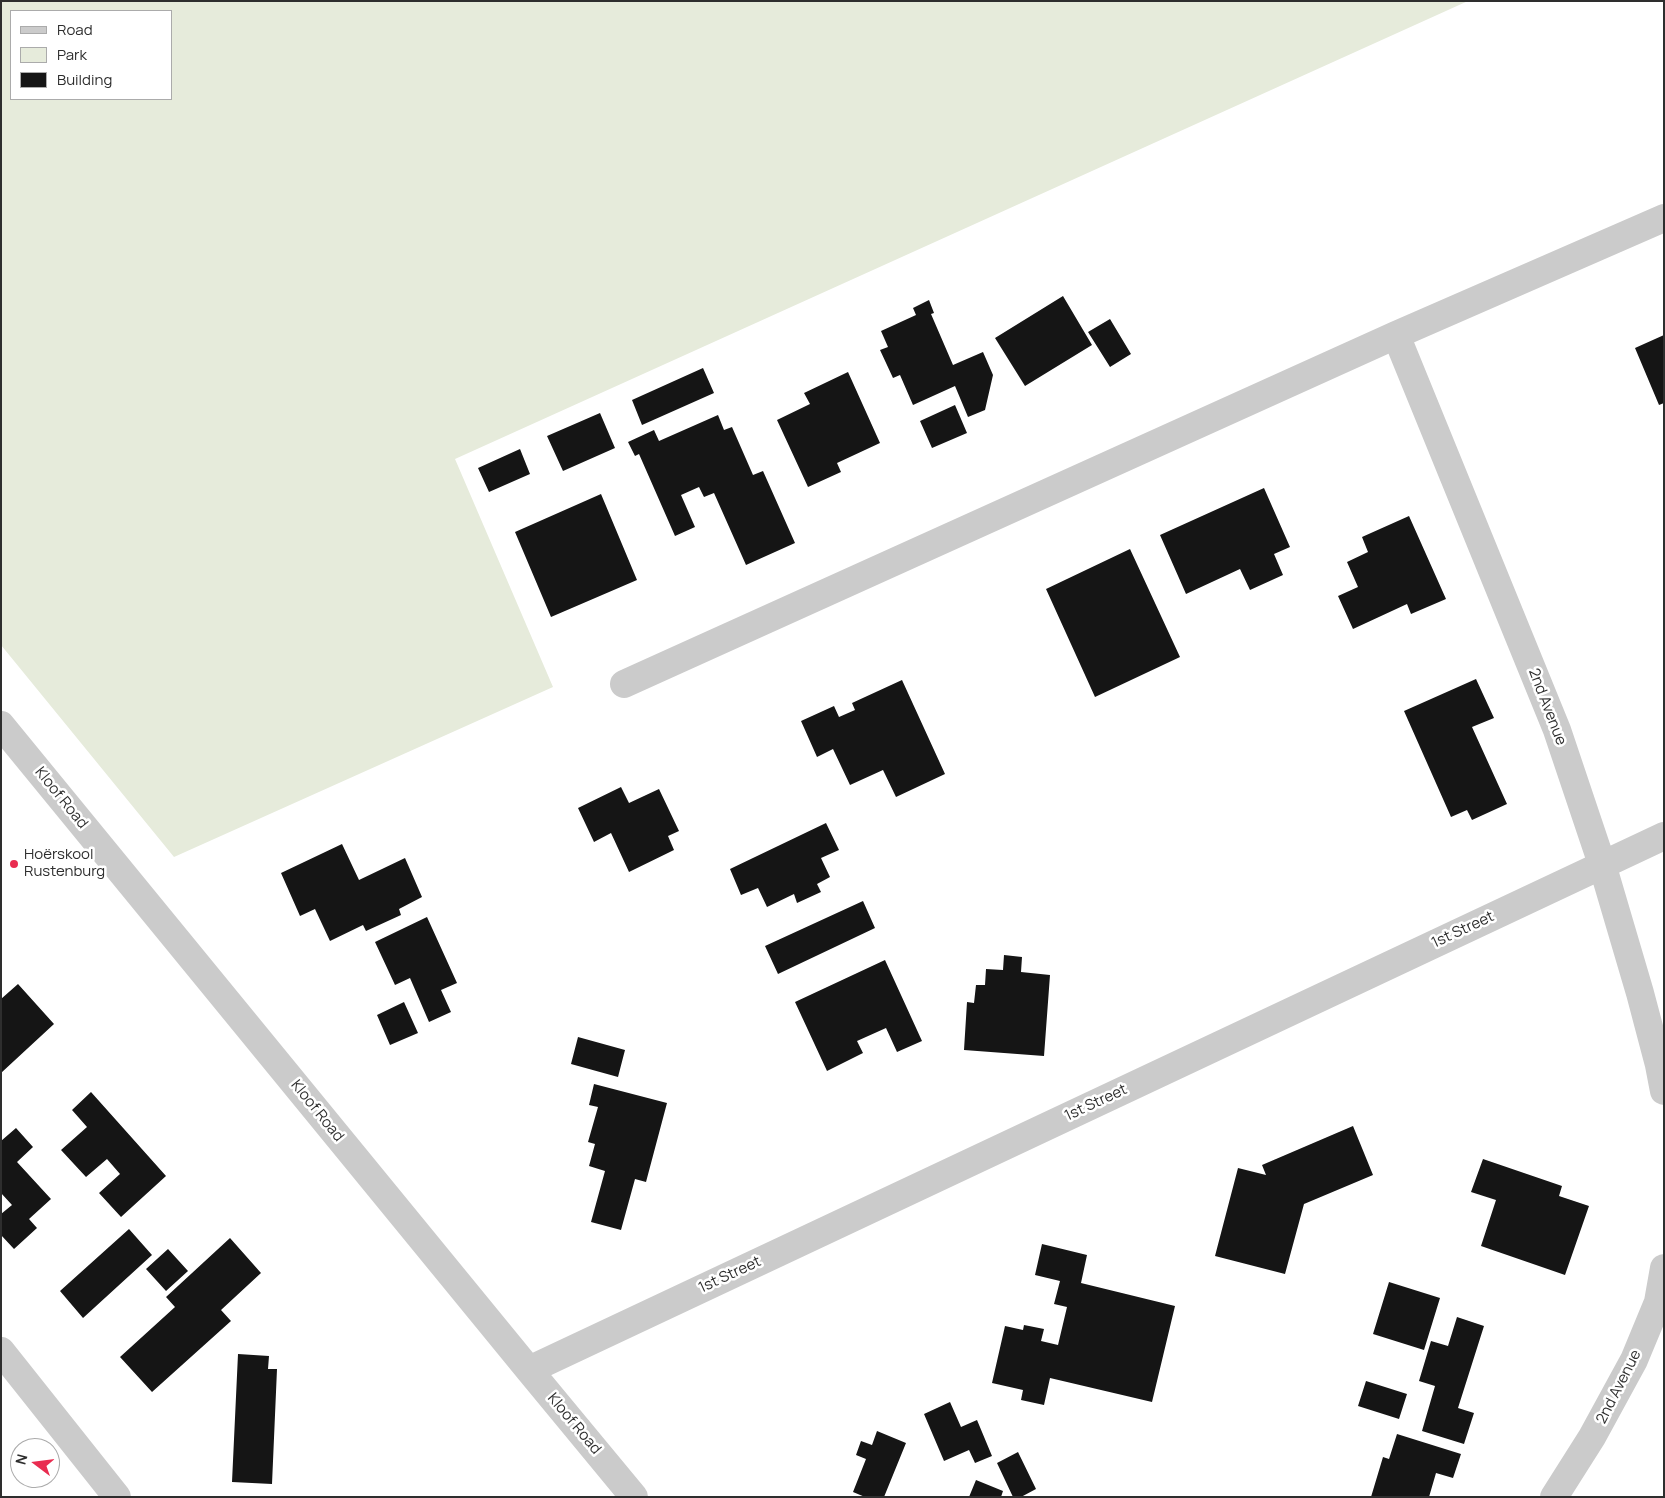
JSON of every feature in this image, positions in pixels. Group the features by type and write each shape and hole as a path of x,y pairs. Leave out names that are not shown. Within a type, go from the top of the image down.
{"street":[{"path":"624,684 1396,334 1664,218"},
{"name":"2nd Avenue","path":"1396,334 1557,730 1602,864 1640,993 1664,1091"},
{"name":"Kloof Road","path":"1,725 634,1497"},
{"name":"1st Street","path":"528,1370 1664,836"},
{"name":"2nd Avenue","path":"1554,1497 1592,1437 1634,1360 1658,1302 1664,1268"},
{"path":"1,1351 117,1497"}],"green space":[{"path":"1,1 1468,1 455,459 553,687 174,857 1,645"}],"building":[{"path":"1063,296 1092,345 1025,386 995,338"},
{"path":"929,300 934,313 931,314 953,365 983,352 993,375 985,410 968,417 955,386 913,405 900,375 893,378 880,350 888,347 881,331 916,315 913,308"},
{"path":"1110,319 1131,354 1110,367 1088,332"},
{"path":"1664,335 1664,403 1659,405 1635,348"},
{"path":"703,368 714,393 642,425 632,400"},
{"path":"848,372 880,443 837,463 841,472 808,487 777,420 810,404 804,393"},
{"path":"955,405 967,433 932,448 920,421"},
{"path":"600,413 615,448 563,471 547,436"},
{"path":"718,415 724,430 732,427 753,475 763,471 795,543 746,565 714,493 704,497 699,487 681,495 695,527 675,536 639,454 635,456 628,442 654,430 659,441"},
{"path":"520,449 530,474 489,492 478,468"},
{"path":"1264,488 1290,547 1274,554 1283,575 1250,590 1240,569 1186,594 1160,535"},
{"path":"601,494 637,580 551,617 515,532"},
{"path":"1409,516 1446,599 1411,614 1407,604 1353,629 1338,596 1358,587 1347,562 1368,552 1362,537"},
{"path":"1130,549 1180,657 1095,697 1046,589"},
{"path":"1476,679 1494,718 1472,727 1507,804 1472,820 1467,810 1451,817 1404,711"},
{"path":"902,680 945,774 896,797 883,770 850,785 833,749 817,757 801,721 834,706 839,717 855,710 852,703"},
{"path":"621,787 629,803 659,789 679,831 668,836 674,850 629,872 611,833 594,842 578,808"},
{"path":"826,823 839,850 821,858 830,877 817,884 821,892 797,903 794,894 767,907 758,888 741,895 730,869"},
{"path":"342,844 359,880 405,858 422,897 399,909 401,915 366,931 363,925 330,941 315,909 300,916 281,873"},
{"path":"863,901 875,928 778,974 765,946"},
{"path":"427,917 457,983 441,990 451,1012 429,1022 410,978 395,985 375,942"},
{"path":"1004,955 1022,957 1021,972 1050,975 1044,1056 964,1050 967,1002 974,1003 976,985 985,985 986,969 1003,970"},
{"path":"885,960 922,1041 897,1052 886,1028 857,1041 863,1053 827,1071 795,1002"},
{"path":"18,984 54,1024 1,1073 1,999"},
{"path":"404,1002 418,1033 390,1045 377,1015"},
{"path":"578,1037 625,1050 618,1077 571,1064"},
{"path":"594,1084 667,1103 646,1182 635,1179 621,1230 591,1222 605,1171 589,1166 595,1144 588,1142 598,1107 589,1105"},
{"path":"91,1092 166,1176 121,1217 99,1193 120,1174 107,1159 86,1177 61,1150 87,1127 72,1110"},
{"path":"1353,1126 1373,1175 1304,1204 1285,1274 1215,1256 1238,1168 1266,1175 1262,1165"},
{"path":"16,1128 33,1147 17,1162 51,1199 29,1219 37,1228 14,1249 1,1235 1,1214 12,1205 1,1193 1,1141"},
{"path":"1483,1159 1562,1186 1559,1196 1589,1206 1565,1275 1481,1246 1496,1200 1471,1192"},
{"path":"129,1229 152,1255 83,1318 60,1291"},
{"path":"230,1238 261,1273 221,1310 231,1321 152,1392 120,1357 175,1307 166,1297"},
{"path":"1042,1244 1087,1255 1081,1283 1175,1306 1152,1402 1050,1378 1044,1405 1021,1400 1023,1390 992,1383 1005,1326 1023,1330 1024,1325 1044,1329 1041,1341 1058,1345 1067,1307 1054,1304 1060,1281 1035,1275"},
{"path":"168,1249 188,1271 166,1291 146,1269"},
{"path":"1389,1282 1440,1298 1424,1350 1373,1334"},
{"path":"1457,1317 1484,1326 1458,1408 1474,1413 1464,1444 1422,1431 1435,1386 1419,1381 1431,1341 1448,1346"},
{"path":"238,1354 269,1356 268,1369 277,1369 272,1484 232,1482"},
{"path":"1366,1381 1407,1394 1399,1419 1358,1406"},
{"path":"950,1402 961,1427 977,1420 992,1456 975,1463 969,1450 944,1461 924,1414"},
{"path":"877,1431 906,1443 884,1497 865,1497 853,1492 866,1459 856,1455 861,1441 872,1445"},
{"path":"1397,1434 1461,1454 1453,1478 1436,1473 1429,1497 1371,1497 1383,1457 1389,1459"},
{"path":"1018,1452 1036,1489 1021,1497 1013,1497 997,1463"},
{"path":"976,1480 1003,1491 1001,1497 969,1497"}],"place":[{"name":"Hoërskool Rustenburg","path":"14,864"}]}
